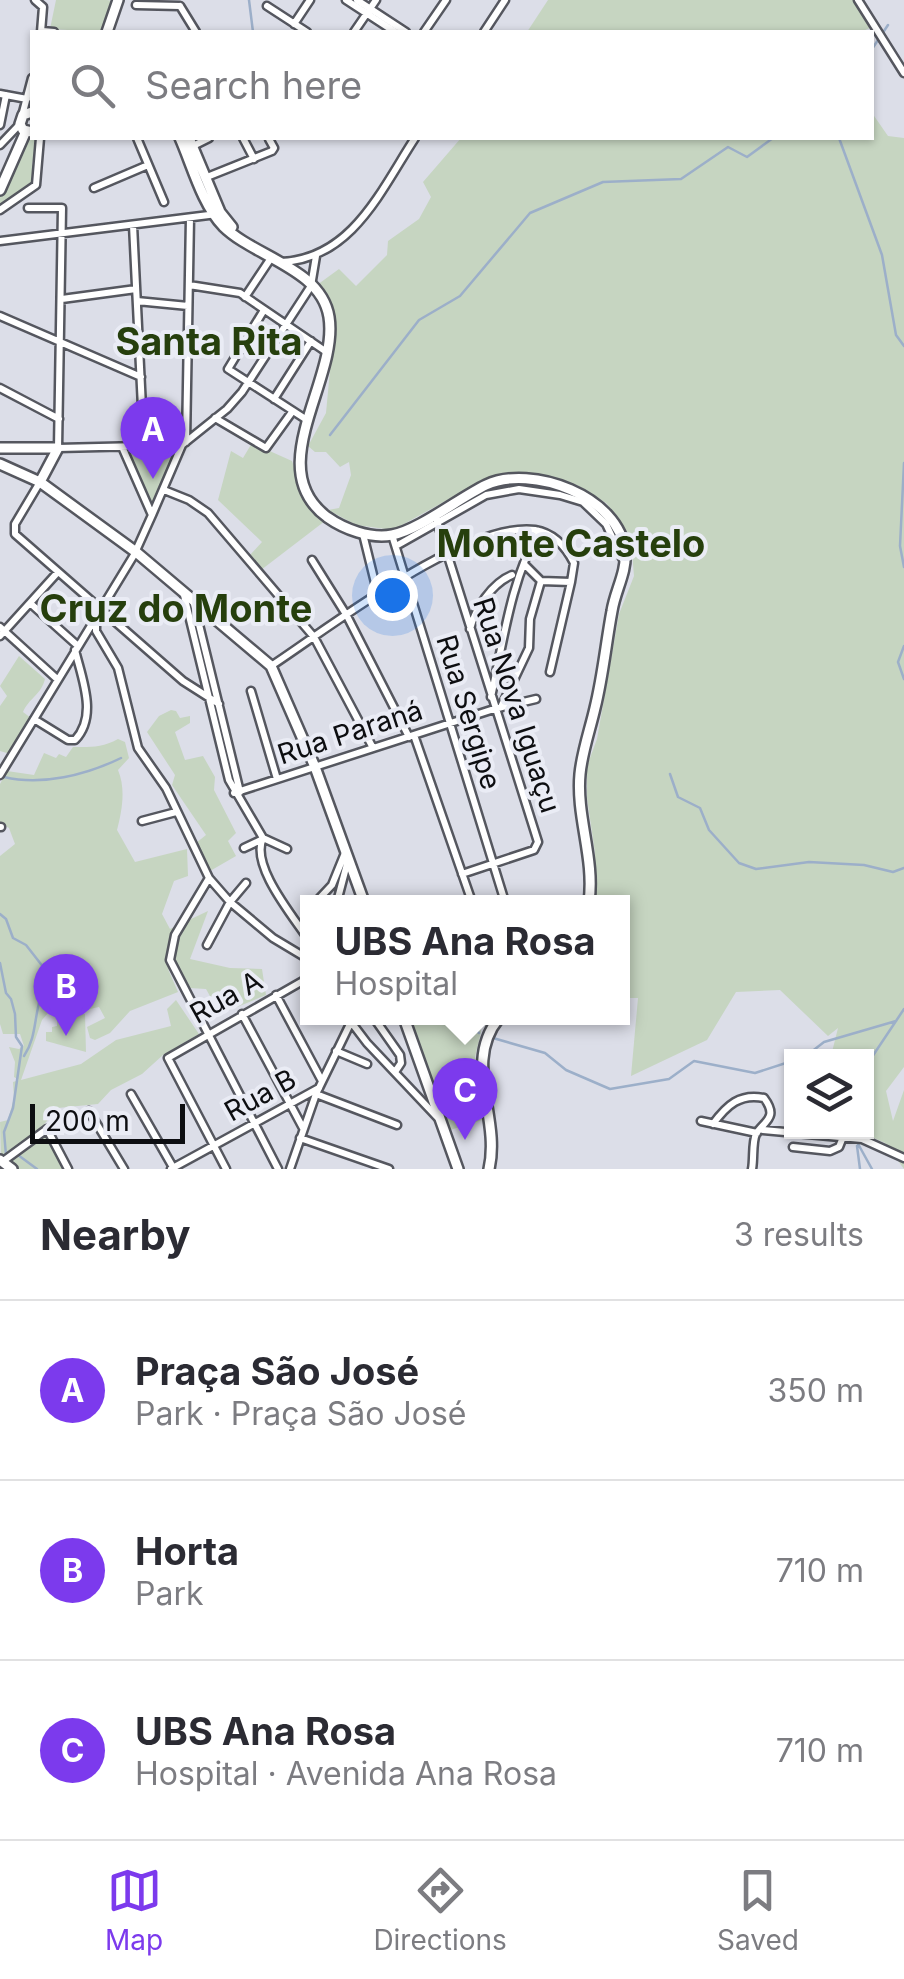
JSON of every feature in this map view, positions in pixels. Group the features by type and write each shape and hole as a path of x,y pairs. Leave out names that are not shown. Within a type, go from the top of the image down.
{"main road":[{"path":"108,30 118,0"},
{"path":"0,190 25,126"},
{"path":"181,140 218,214 243,241 309,284 326,304 328,353 299,465 303,486 315,506 363,534 392,535 436,518 488,484 523,480 570,489 594,500 622,535 625,564 614,599 596,706 580,769 592,868 590,895"},
{"path":"191,142 218,214"},
{"path":"0,448 53,450 40,482"},
{"path":"0,464 40,482 136,552 270,666 316,767 361,895"},
{"path":"407,1025 458,1169"},
{"path":"488,1169 493,1140 481,1064 485,1038 493,1025"}],"street":[{"path":"35,0 43,8 42,30"},
{"path":"294,24 310,0"},
{"path":"346,0 402,30"},
{"path":"358,0 393,30"},
{"path":"355,30 376,0"},
{"path":"425,30 446,0"},
{"path":"485,30 505,0"},
{"path":"858,0 904,72"},
{"path":"136,5 180,3 195,30"},
{"path":"267,6 304,30"},
{"path":"0,145 25,126 30,89"},
{"path":"0,125 3,95 27,99"},
{"path":"0,210 36,185 40,140"},
{"path":"138,140 164,202"},
{"path":"244,140 254,159"},
{"path":"206,177 272,151 270,140"},
{"path":"245,296 276,260 316,256 354,230 415,140"},
{"path":"94,188 148,165"},
{"path":"28,208 62,208 59,419 53,450 184,444 234,402 248,383 309,284 316,256"},
{"path":"0,241 218,214"},
{"path":"0,775 136,552 184,444 190,218"},
{"path":"133,225 144,448"},
{"path":"189,285 245,296 328,353"},
{"path":"62,300 136,289"},
{"path":"137,301 188,306"},
{"path":"264,310 228,364 230,371 308,421"},
{"path":"0,316 140,377"},
{"path":"274,399 311,341"},
{"path":"0,388 59,419"},
{"path":"215,418 266,448 292,411"},
{"path":"124,448 152,515"},
{"path":"40,482 14,531 98,612 183,681 218,704"},
{"path":"164,490 208,513 314,637 373,748"},
{"path":"396,546 436,518"},
{"name":"Rua Nova Iguaçu","path":"436,518 537,839 534,850 493,864"},
{"path":"270,666 446,555 494,536 523,530 555,538 570,555 574,570 550,672"},
{"path":"490,699 524,564 539,531"},
{"path":"363,534 378,596"},
{"name":"Rua Sergipe","path":"392,535 503,895"},
{"path":"312,560 412,736 470,895"},
{"path":"524,564 541,580 571,582"},
{"path":"57,679 1,631 58,572"},
{"path":"469,630 476,612 496,584 512,575"},
{"path":"497,708 529,648 530,619 541,580"},
{"path":"182,590 214,728 238,794 262,839 260,862 300,925"},
{"path":"193,599 238,794"},
{"path":"30,603 77,648 88,717 81,734 72,741 34,719"},
{"path":"98,612 96,631 118,668 138,748 166,788 210,878 230,902 300,955"},
{"path":"251,691 277,779"},
{"name":"Rua Paraná","path":"238,794 497,708 536,699"},
{"path":"142,821 176,812"},
{"path":"244,848 262,839 288,849"},
{"path":"323,895 347,856"},
{"path":"339,895 347,856"},
{"path":"462,874 493,864"},
{"path":"210,878 185,917 170,951 173,970 278,1169"},
{"path":"206,944 246,883"},
{"name":"Rua A","path":"214,1145 168,1058 300,982"},
{"path":"276,995 319,1088 397,1125"},
{"path":"242,1014 303,1128"},
{"path":"290,1169 347,1025"},
{"path":"353,1025 441,1121"},
{"path":"379,1025 400,1056 401,1063 395,1072"},
{"path":"336,1051 368,1064"},
{"name":"Rua B","path":"173,1168 319,1088"},
{"path":"131,1094 173,1168"},
{"path":"713,1124 726,1107 740,1098 764,1098 769,1104 769,1120 760,1131 752,1169"},
{"path":"89,1112 124,1169"},
{"path":"701,1121 784,1132"},
{"path":"3,1162 47,1129 68,1169"},
{"path":"300,1138 389,1169"},
{"path":"793,1147 830,1151 839,1147 842,1139"},
{"path":"856,1139 904,1158"},
{"path":"214,1145 226,1169"}],"green space":[{"path":"56,0 113,1 104,30 50,29"},
{"path":"548,0 854,0 872,27 865,30 528,30"},
{"path":"874,116 888,136 904,138 904,1067 886,1091 893,1121 904,1090 904,1169 885,1143 874,1138 874,1049 833,1049 838,1028 828,1036 780,990 736,992 707,1040 631,1076 638,998 630,998 630,895 594,895 595,853 587,798 587,766 597,739 619,614 634,576 631,540 606,503 577,485 511,474 489,477 393,530 356,525 328,510 339,508 351,475 349,462 340,467 326,452 315,452 308,446 326,413 335,317 317,285 339,269 356,286 387,255 388,241 419,219 431,197 423,182 459,140 874,140"},
{"path":"26,136 38,140 32,185 0,209 0,197"},
{"path":"252,443 292,461 301,488 325,521 261,570 250,555 262,542 218,500 231,451 243,458"},
{"path":"130,451 177,451 152,506"},
{"path":"19,656 45,679 23,712 31,718 10,754 0,751 0,706 7,696 0,686"},
{"path":"171,710 180,718 190,716 190,723 175,732 185,760 203,756 215,777 214,790 236,833 228,841 236,856 210,871 196,843 206,835 172,785 175,775 147,732 159,716"},
{"path":"118,739 125,742 129,758 118,770 123,792 117,830 135,862 187,849 188,876 174,881 162,914 170,929 208,911 190,959 230,968 262,969 266,995 220,1014 206,989 189,988 168,969 178,992 130,1011 110,1033 95,1040 90,1038 87,1027 105,1018 99,1007 76,1012 60,1007 62,997 42,1020 21,1080 81,1064 116,1040 171,1026 167,1009 176,1000 199,1034 163,1055 142,1074 111,1090 98,1104 58,1108 41,1128 63,1169 15,1169 1,1159 0,1122 8,1120 14,1098 13,1082 19,1080 14,1077 15,1062 9,1047 24,1046 20,1034 3,1034 0,1024 0,856 15,844 9,828 0,823 0,784 7,771 34,775 44,753 66,757 73,747"},
{"path":"85,1014 86,1052 46,1041 46,1032 57,1026 57,1015"},
{"path":"409,1025 480,1025 475,1057 482,1120 447,1131"}],"waterway":[{"path":"249,0 253,30"},
{"path":"874,46 888,25"},
{"path":"330,435 419,320 460,296 530,213 603,182 681,179 728,147 747,157 770,140"},
{"path":"840,140 882,255 896,335 904,346"},
{"path":"904,463 900,546 904,567"},
{"path":"904,646 898,662 904,679"},
{"path":"4,777 64,777 121,758"},
{"path":"670,774 678,797 700,808 709,830 739,863 756,869 809,862 864,865 893,872 904,868"},
{"path":"0,914 13,938 26,945 51,977 41,996 33,1036 24,1056"},
{"path":"0,963 15,1014 16,1037 22,1046 13,1108 4,1132 6,1155"},
{"path":"874,1054 904,1009"},
{"path":"815,1049 824,1042 896,1021"},
{"path":"471,1025 479,1033"},
{"path":"493,1038 545,1053 566,1070 610,1089 669,1079 694,1061 755,1073 784,1064"},
{"path":"857,1142 872,1169"},
{"path":"857,1146 860,1169"},
{"path":"18,1155 37,1169"}],"place":[{"name":"Praça São José","path":"153,479"},
{"name":"Horta","path":"66,1036"},
{"name":"UBS Ana Rosa","path":"465,1140"}],"district":[{"name":"Santa Rita","path":"209,341"},
{"name":"Monte Castelo","path":"571,543"},
{"name":"Cruz do Monte","path":"176,608"}]}
